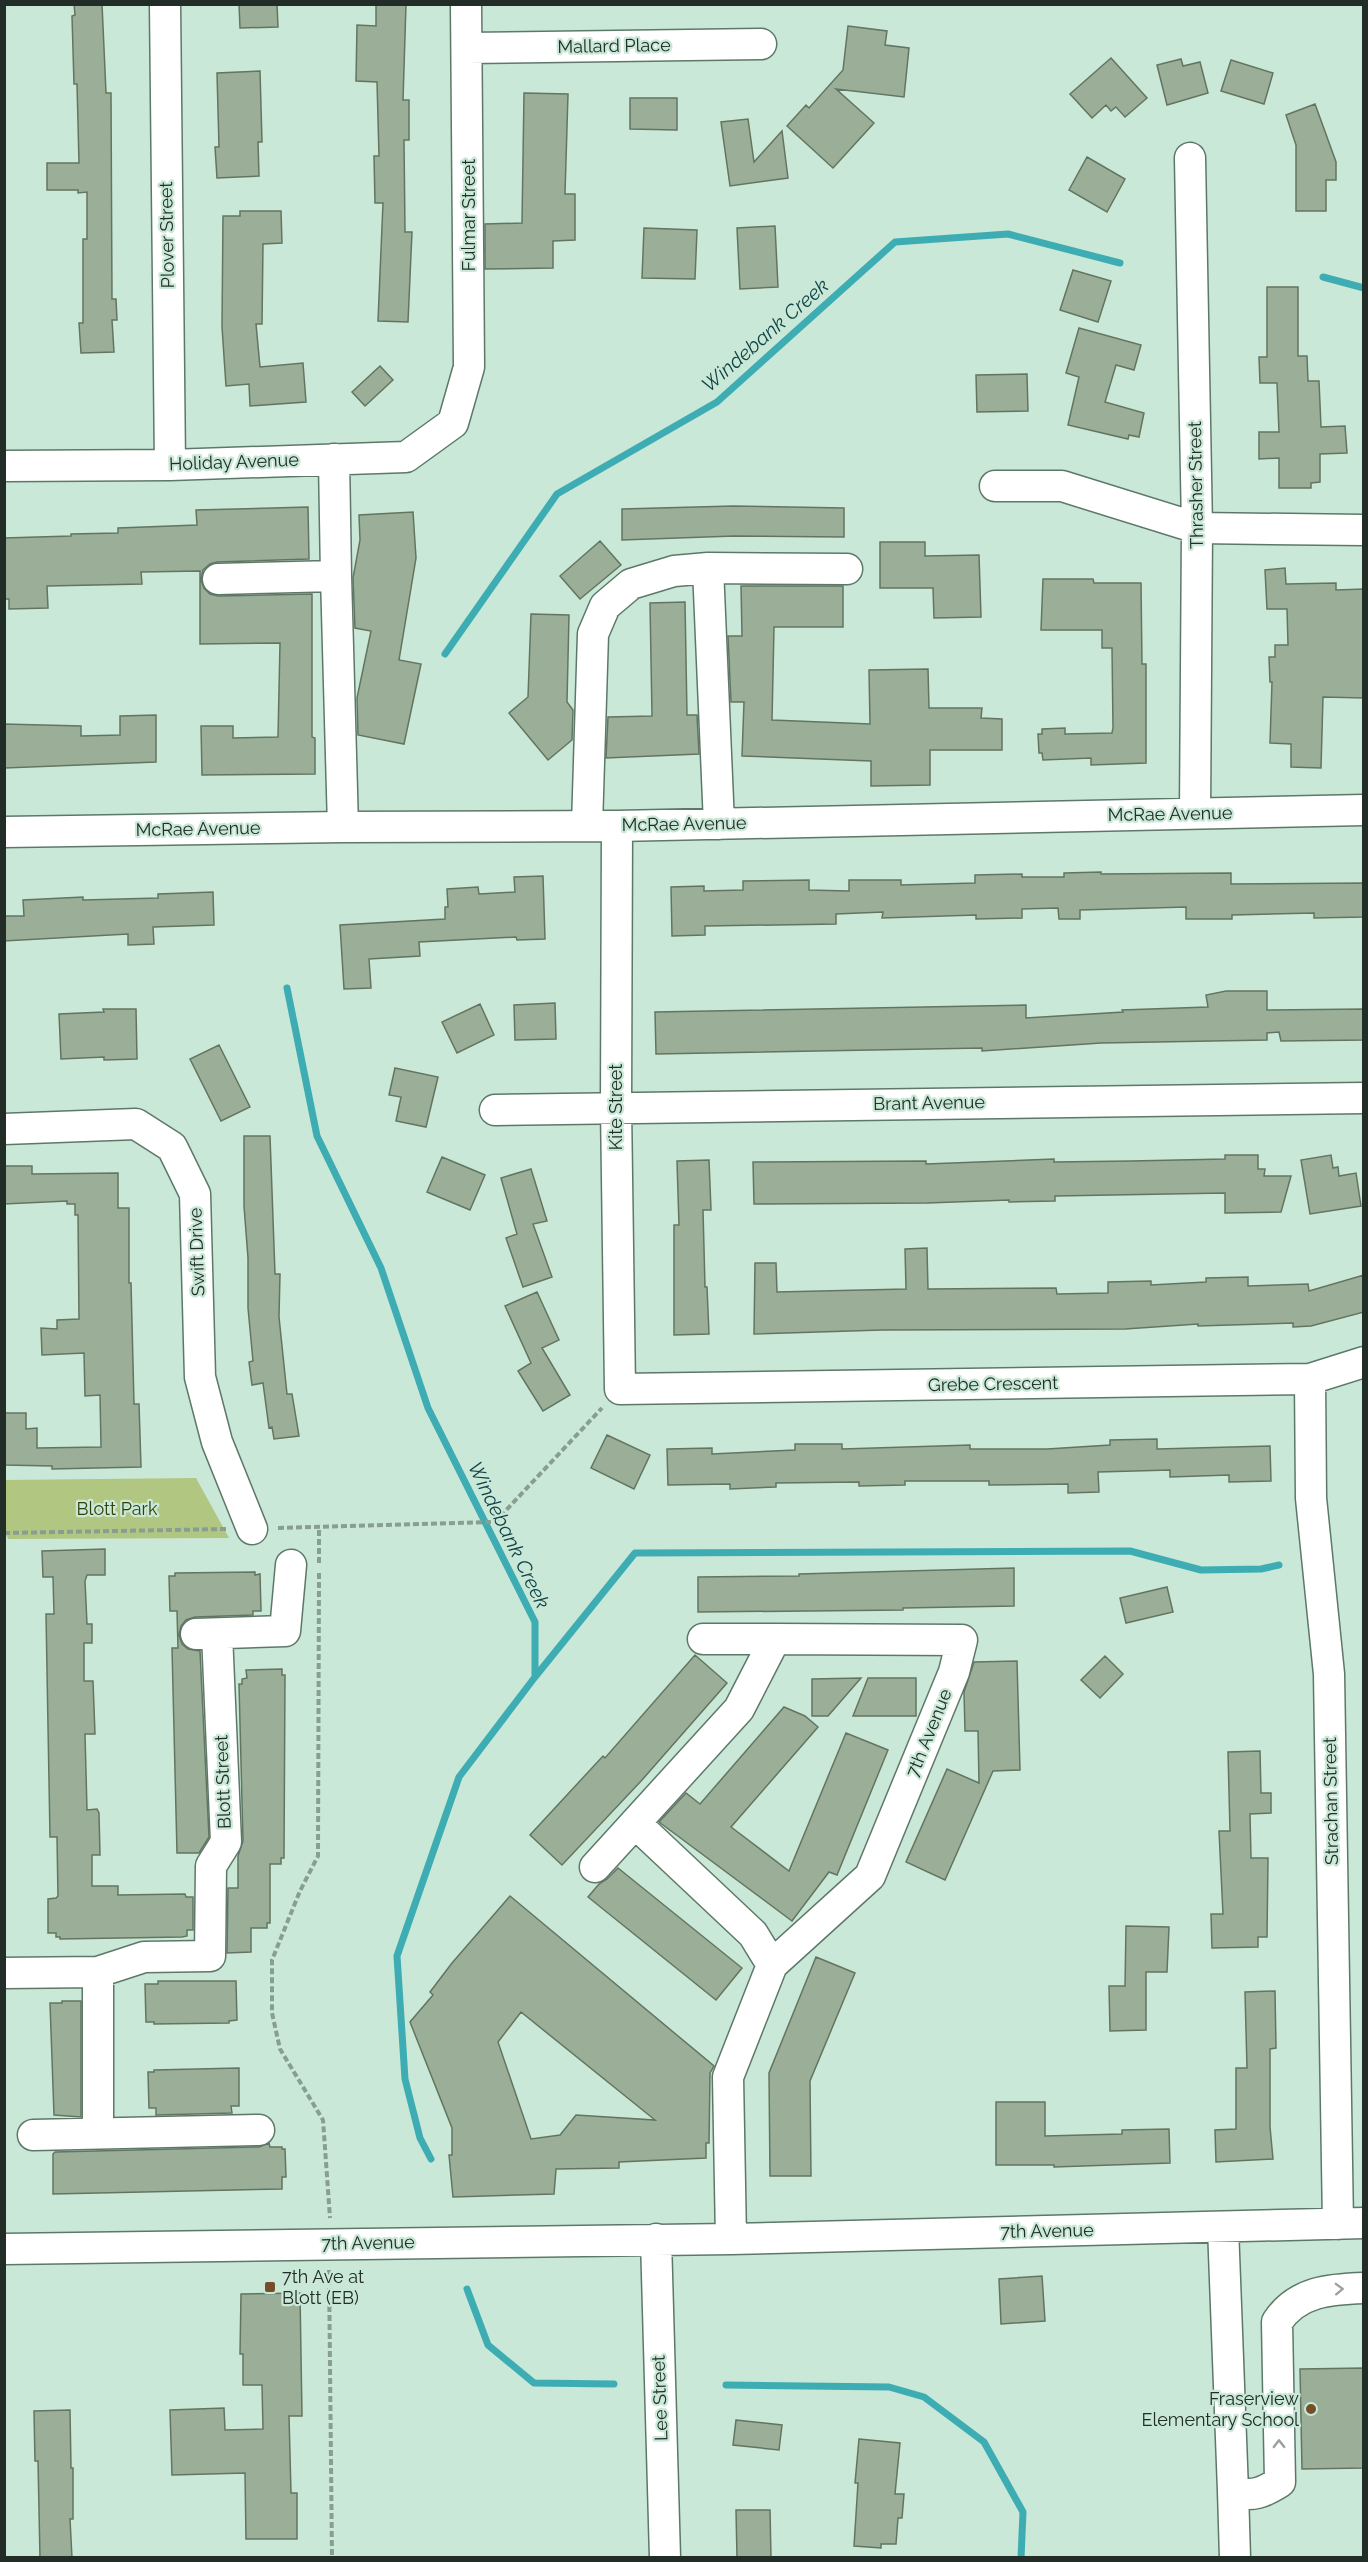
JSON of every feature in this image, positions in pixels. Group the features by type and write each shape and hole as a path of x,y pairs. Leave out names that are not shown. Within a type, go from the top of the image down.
{"street":[{"name":"Plover Street","path":"165,4 170,465"},
{"name":"Fulmar Street","path":"453,423 469,367 466,4"},
{"name":"Mallard Place","path":"468,48 761,44"},
{"name":"Thrasher Street","path":"1190,158 1197,528 1195,813"},
{"name":"Holiday Avenue","path":"4,466 170,465 406,457 453,423"},
{"path":"333,459 343,827"},
{"path":"995,486 1062,486 1197,528 1364,530"},
{"path":"708,568 719,824"},
{"path":"587,826 593,634 605,606 631,584 674,571 708,568 847,569"},
{"path":"218,579 336,576"},
{"name":"McRae Avenue","path":"4,832 617,826 1364,810"},
{"name":"Kite Street","path":"617,826 616,1107 620,1389"},
{"name":"Brant Avenue","path":"495,1110 1364,1098"},
{"name":"Swift Drive","path":"4,1129 136,1124 172,1147 195,1194 200,1377 217,1442 252,1528"},
{"name":"Grebe Crescent","path":"620,1389 1310,1379 1364,1362"},
{"name":"Strachan Street","path":"1310,1379 1311,1498 1329,1674 1351,2224"},
{"name":"Blott Street","path":"4,1973 98,1972 144,1957 210,1956 211,1866 226,1842 207,1634 285,1631 291,1565"},
{"name":"7th Avenue","path":"703,1639 962,1640 954,1672 870,1876 772,1965 728,2078 731,2239"},
{"path":"595,1867 739,1709 774,1639"},
{"path":"635,1823 753,1934 772,1965"},
{"path":"98,1972 98,2133"},
{"path":"33,2134 259,2130"},
{"name":"7th Avenue","path":"4,2249 731,2239 1351,2224"},
{"path":"1223,2226 1248,2492 1235,2558"},
{"name":"Lee Street","path":"656,2239 665,2558"},
{"path":"1248,2492 1280,2482 1277,2322 1283,2312 1311,2294 1329,2289 1364,2288"}],"path":[{"path":"4,1533 495,1522 620,1389"},
{"path":"319,1527 318,1856 300,1891 272,1960 272,2013 280,2049 322,2120 331,2211 327,2244 332,2558"}],"green space":[{"name":"Blott Park","path":"196,1478 229,1538 8,1539 5,1531 5,1480"}],"building":[{"path":"74,4 102,4 106,93 111,93 112,299 116,299 117,320 112,320 114,352 81,353 79,323 83,323 83,239 87,239 87,192 47,190 47,163 79,163 77,84 74,84 72,16 75,15"},
{"path":"239,4 277,4 278,27 240,28"},
{"path":"376,4 406,4 403,100 409,100 409,140 404,140 405,232 412,232 408,322 378,321 383,203 375,203 374,156 379,156 377,82 356,81 357,25 376,26"},
{"path":"848,26 887,31 885,45 909,48 904,97 836,89 874,123 833,168 787,126 806,105 809,108 843,70"},
{"path":"1111,58 1147,98 1125,117 1116,107 1111,111 1106,105 1092,118 1070,94"},
{"path":"1181,59 1183,66 1200,62 1208,93 1167,105 1157,65"},
{"path":"1231,60 1273,73 1264,104 1221,91"},
{"path":"260,71 262,142 258,142 259,176 217,178 215,147 219,147 217,73"},
{"path":"524,93 568,94 565,194 575,194 575,240 553,241 553,268 485,269 485,224 522,223"},
{"path":"630,98 677,98 677,130 630,129"},
{"path":"1315,104 1336,162 1336,180 1326,180 1326,211 1296,211 1296,145 1286,115"},
{"path":"748,119 754,162 782,131 788,178 730,186 721,122"},
{"path":"1087,157 1125,179 1107,212 1069,190"},
{"path":"240,211 281,211 282,243 263,244 262,324 256,324 260,367 303,363 306,402 250,406 249,384 226,386 222,327 223,216 240,216"},
{"path":"775,226 778,287 740,289 737,228"},
{"path":"644,228 697,230 695,279 642,278"},
{"path":"1073,270 1111,281 1098,322 1060,310"},
{"path":"1267,287 1298,287 1298,356 1307,356 1308,381 1319,381 1321,427 1345,426 1347,453 1320,454 1320,482 1311,483 1311,488 1279,488 1279,458 1259,459 1259,432 1279,432 1277,383 1260,383 1259,357 1267,357"},
{"path":"1079,328 1141,345 1134,370 1116,365 1105,402 1144,413 1139,437 1129,435 1128,439 1068,425 1079,377 1066,373"},
{"path":"380,366 393,380 365,406 352,392"},
{"path":"1027,374 1028,411 977,412 976,375"},
{"path":"733,506 844,508 844,537 734,536 622,540 622,509"},
{"path":"308,507 309,559 217,562 203,570 201,580 204,588 210,594 218,596 312,594 312,737 315,738 315,774 202,775 201,726 233,726 233,738 278,737 280,643 200,644 200,571 141,572 142,584 47,586 48,608 9,609 9,599 4,599 4,538 118,533 118,528 197,525 196,510"},
{"path":"413,512 416,558 399,660 421,664 404,744 358,735 357,698 371,631 355,628 353,578 360,540 359,515"},
{"path":"600,541 621,565 580,599 560,576"},
{"path":"880,542 925,542 925,556 979,555 981,617 934,618 933,588 880,588"},
{"path":"1285,568 1286,584 1336,583 1336,590 1364,589 1364,698 1323,697 1321,768 1291,767 1291,744 1270,743 1272,682 1270,682 1269,657 1275,657 1275,645 1288,645 1287,609 1267,609 1265,570"},
{"path":"1043,579 1093,579 1094,583 1141,583 1142,664 1146,664 1146,763 1091,765 1091,758 1043,760 1042,753 1039,753 1038,734 1042,734 1042,729 1065,728 1065,734 1112,733 1113,728 1112,648 1102,648 1102,630 1041,630"},
{"path":"741,586 843,586 843,627 774,627 772,720 870,724 869,670 928,669 929,708 982,708 981,718 1002,719 1002,750 930,750 930,785 871,786 871,761 742,756 744,702 731,702 728,636 742,636"},
{"path":"685,602 687,715 697,715 699,754 606,758 608,717 652,716 650,603"},
{"path":"531,614 569,615 567,702 573,710 572,740 548,760 509,713 528,697"},
{"path":"156,715 156,762 5,768 4,724 81,726 81,736 120,735 120,716"},
{"path":"1101,872 1101,874 1231,873 1231,884 1364,883 1364,917 1314,918 1314,913 1232,915 1232,919 1186,919 1186,907 1080,910 1080,919 1059,919 1058,908 1022,909 1022,918 976,919 976,915 882,918 883,912 836,914 836,924 705,926 705,935 672,936 671,887 704,886 704,891 743,890 743,881 809,880 809,890 849,891 849,880 901,880 901,885 975,883 975,875 1022,874 1022,877 1064,877 1064,873"},
{"path":"543,876 545,939 517,940 516,937 419,942 420,956 369,959 371,988 344,989 340,925 445,919 445,907 448,907 447,889 478,887 479,894 515,892 514,877"},
{"path":"213,892 214,925 153,927 154,944 128,945 128,934 4,941 4,916 24,916 23,900 83,897 83,900 158,898 158,894"},
{"path":"1226,991 1267,991 1267,1010 1364,1009 1364,1040 1281,1041 1279,1032 1267,1033 1267,1040 1101,1043 982,1051 982,1048 656,1054 655,1012 1026,1005 1026,1018 1123,1012 1122,1010 1208,1007 1206,995"},
{"path":"555,1003 556,1039 515,1040 514,1005"},
{"path":"480,1004 494,1035 457,1053 442,1022"},
{"path":"103,1009 136,1009 137,1059 104,1060 104,1057 61,1059 59,1014 104,1012"},
{"path":"219,1045 250,1107 221,1121 190,1059"},
{"path":"395,1068 438,1077 426,1127 396,1121 401,1097 389,1095"},
{"path":"244,1136 270,1136 275,1274 280,1274 279,1317 287,1394 292,1394 299,1436 274,1439 272,1427 269,1428 263,1383 252,1385 249,1362 253,1361 248,1308"},
{"path":"1225,1155 1258,1155 1258,1169 1265,1169 1264,1176 1291,1176 1281,1212 1225,1213 1225,1193 1055,1196 1055,1201 754,1204 753,1162 926,1161 926,1164 1054,1159 1054,1162 1131,1161 1225,1159"},
{"path":"1331,1155 1333,1168 1338,1167 1339,1176 1356,1173 1361,1206 1310,1214 1301,1160"},
{"path":"442,1157 485,1175 470,1210 427,1192"},
{"path":"709,1160 711,1210 703,1210 709,1334 674,1335 674,1225 679,1225 677,1161"},
{"path":"4,1166 32,1166 32,1174 118,1173 118,1208 129,1208 129,1283 131,1283 134,1404 139,1404 141,1467 52,1469 52,1466 4,1465 4,1413 26,1413 26,1429 37,1428 37,1448 101,1447 100,1395 85,1396 84,1353 42,1355 41,1328 57,1329 57,1320 79,1319 78,1215 75,1215 75,1204 67,1204 67,1201 4,1204"},
{"path":"531,1169 547,1221 533,1224 552,1277 523,1287 506,1238 517,1234 501,1178"},
{"path":"927,1248 928,1289 1056,1288 1057,1294 1108,1293 1108,1282 1151,1281 1151,1285 1206,1282 1206,1278 1248,1277 1248,1286 1308,1284 1309,1291 1364,1275 1364,1312 1311,1326 1293,1327 1293,1323 1198,1326 1198,1324 1125,1329 882,1330 754,1334 755,1263 776,1263 777,1292 906,1289 905,1249"},
{"path":"537,1292 559,1340 542,1348 570,1395 543,1411 518,1371 531,1363 505,1306"},
{"path":"607,1435 650,1455 634,1489 591,1468"},
{"path":"1157,1439 1157,1449 1270,1446 1271,1481 1229,1482 1229,1475 1170,1477 1170,1470 1098,1472 1099,1492 1068,1493 1068,1484 989,1485 989,1481 905,1481 905,1485 859,1486 859,1482 776,1483 776,1487 730,1489 730,1484 668,1485 667,1449 712,1448 712,1454 795,1450 795,1444 842,1444 842,1449 970,1445 970,1449 1047,1449 1110,1445 1110,1440"},
{"path":"105,1549 105,1575 87,1575 85,1581 87,1624 92,1624 92,1643 84,1643 84,1681 93,1681 95,1734 85,1734 87,1810 97,1809 99,1813 100,1855 92,1855 92,1886 118,1886 118,1895 185,1894 186,1897 193,1897 193,1930 187,1930 187,1936 60,1939 56,1937 56,1933 48,1933 48,1899 58,1896 57,1837 50,1837 46,1614 54,1614 53,1577 43,1577 42,1551"},
{"path":"1014,1568 1014,1606 903,1608 903,1610 698,1612 698,1577 799,1576 799,1574"},
{"path":"255,1572 255,1575 260,1574 261,1611 253,1611 253,1615 195,1617 186,1620 181,1626 179,1635 182,1644 188,1649 200,1651 209,1837 199,1853 177,1853 172,1648 178,1648 177,1611 170,1611 169,1576 175,1576 175,1573"},
{"path":"1167,1587 1173,1612 1126,1623 1120,1598"},
{"path":"695,1655 727,1683 642,1780 562,1865 530,1835 603,1756 605,1758"},
{"path":"1105,1656 1123,1674 1100,1698 1081,1680"},
{"path":"1017,1661 1020,1770 993,1771 945,1880 906,1862 947,1769 979,1783 978,1731 965,1731 964,1692 974,1662"},
{"path":"282,1669 282,1675 285,1675 284,1858 281,1858 281,1864 270,1864 270,1923 267,1923 267,1928 251,1928 251,1952 227,1953 228,1888 238,1888 238,1856 243,1841 239,1684 242,1684 242,1679 247,1678 246,1670"},
{"path":"861,1678 828,1716 812,1716 812,1679"},
{"path":"868,1678 916,1678 916,1716 853,1716"},
{"path":"784,1707 805,1716 818,1727 731,1827 789,1871 846,1733 888,1750 837,1875 829,1872 792,1921 659,1822 686,1793 700,1804"},
{"path":"1260,1751 1261,1793 1271,1793 1271,1813 1250,1814 1251,1858 1268,1858 1267,1937 1258,1937 1258,1947 1212,1948 1211,1914 1223,1914 1219,1831 1230,1831 1228,1752"},
{"path":"618,1868 742,1968 716,2000 588,1897"},
{"path":"510,1896 714,2066 710,2073 709,2143 706,2143 706,2158 619,2162 619,2168 556,2169 554,2194 453,2197 449,2155 452,2155 452,2128 410,2022 433,1995 430,1992","holes":["521,2012 655,2120 576,2115 560,2135 531,2139 498,2042"]},
{"path":"1126,1926 1169,1927 1167,1972 1146,1972 1146,2030 1110,2031 1109,1986 1125,1986"},
{"path":"816,1957 855,1973 810,2081 811,2176 770,2176 769,2073"},
{"path":"158,1981 236,1981 237,2020 229,2021 229,2023 154,2024 154,2022 146,2022 145,1984 158,1984"},
{"path":"1275,1991 1276,2048 1270,2049 1270,2127 1273,2159 1216,2162 1215,2130 1236,2129 1236,2068 1247,2068 1245,1992"},
{"path":"62,2001 81,2001 81,2117 54,2115 50,2003 62,2003"},
{"path":"239,2068 239,2106 231,2106 232,2113 156,2115 156,2108 149,2108 148,2072"},
{"path":"996,2102 1045,2102 1045,2136 1122,2134 1122,2130 1169,2129 1170,2163 1054,2167 1054,2165 996,2165"},
{"path":"269,2143 270,2147 285,2149 286,2177 282,2177 282,2189 53,2194 53,2154 55,2152 259,2147"},
{"path":"1042,2276 1045,2321 1001,2324 999,2279"},
{"path":"300,2293 302,2416 289,2416 291,2493 297,2493 297,2539 246,2539 245,2473 172,2475 170,2410 224,2408 225,2430 263,2429 262,2385 243,2385 243,2354 240,2354 241,2294"},
{"path":"1364,2368 1364,2468 1302,2469 1300,2369"},
{"path":"70,2410 71,2468 73,2468 73,2519 70,2519 72,2558 40,2558 38,2461 35,2461 34,2411"},
{"path":"736,2420 782,2425 779,2450 733,2445"},
{"path":"859,2439 900,2443 895,2494 904,2494 902,2518 898,2518 896,2544 881,2544 881,2548 854,2546 858,2483 855,2483"},
{"path":"736,2510 770,2510 771,2558 737,2558"}],"waterway":[{"name":"Windebank Creek","path":"445,654 557,494 717,402 895,242 1008,234 1120,263"},
{"name":"Windebank Creek","path":"1323,277 1364,288"},
{"name":"Windebank Creek","path":"287,988 317,1136 381,1268 428,1408 535,1622 535,1677 459,1777 397,1956 405,2079 420,2138 431,2159"},
{"path":"535,1677 635,1553 1130,1551 1201,1570 1261,1569 1279,1565"},
{"name":"Windebank Creek","path":"467,2289 488,2345 534,2383 614,2384"},
{"name":"Windebank Creek","path":"726,2385 889,2387 924,2397 984,2442 1023,2512 1021,2558"}],"place":[{"name":"7th Ave at Blott (EB)","path":"270,2287"},
{"name":"Fraserview Elementary School","path":"1311,2409"}]}
